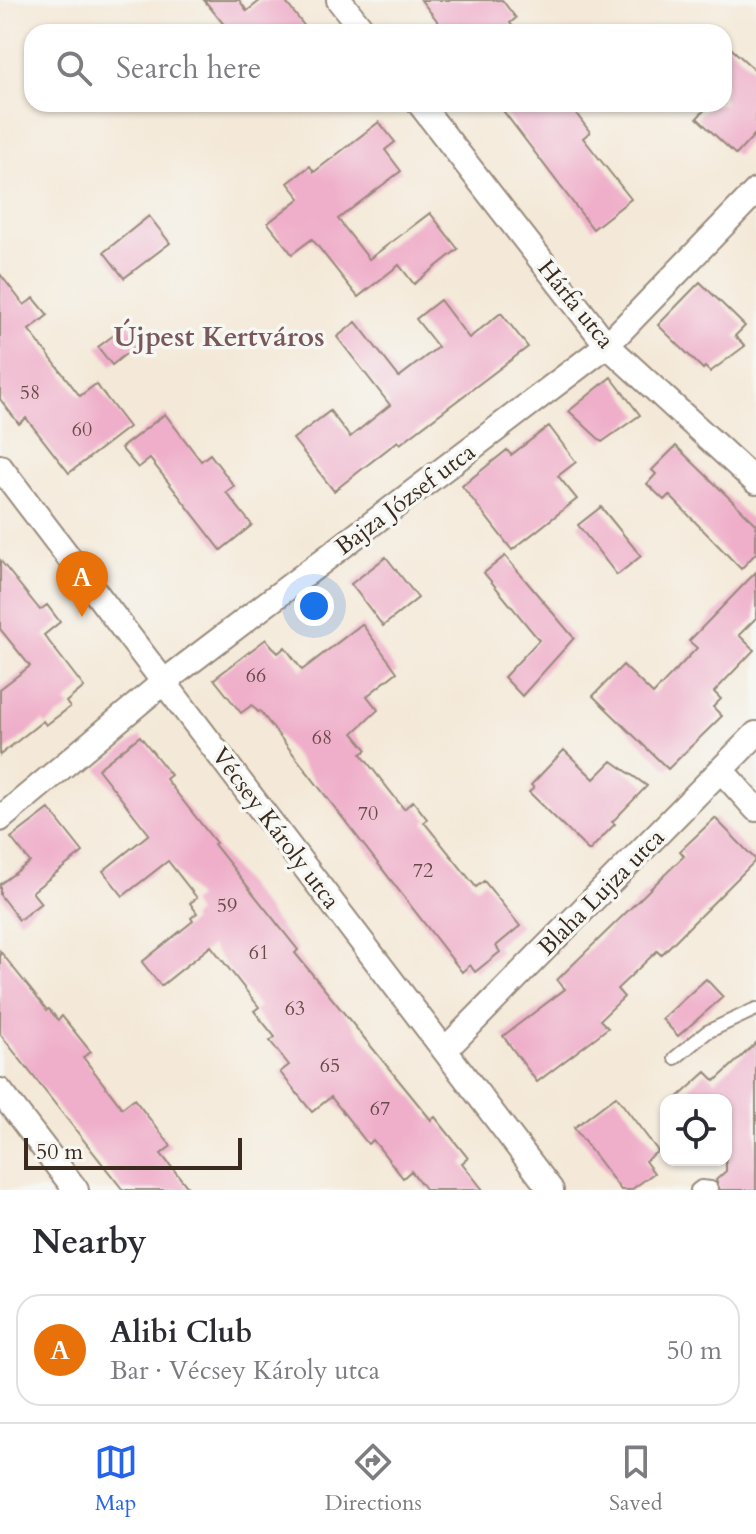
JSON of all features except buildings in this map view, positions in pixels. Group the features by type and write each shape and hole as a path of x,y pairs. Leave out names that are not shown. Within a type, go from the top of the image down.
{"street":[{"path":"339,0 358,24"},
{"name":"Hárfa utca","path":"426,112 607,345 756,482"},
{"name":"Bajza József utca","path":"0,819 165,681 607,345 756,191"},
{"name":"Vécsey Károly utca","path":"0,467 551,1190"},
{"name":"Blaha Lujza utca","path":"445,1050 756,734"},
{"path":"721,770 756,809"},
{"path":"0,1091 76,1190"}],"lane":[{"path":"675,1058 707,1032 756,1009"},
{"path":"697,1190 701,1187 711,1188"}],"place":[{"name":"Alibi Club","path":"82,617"}],"district":[{"name":"Újpest Kertváros","path":"219,336"}]}
